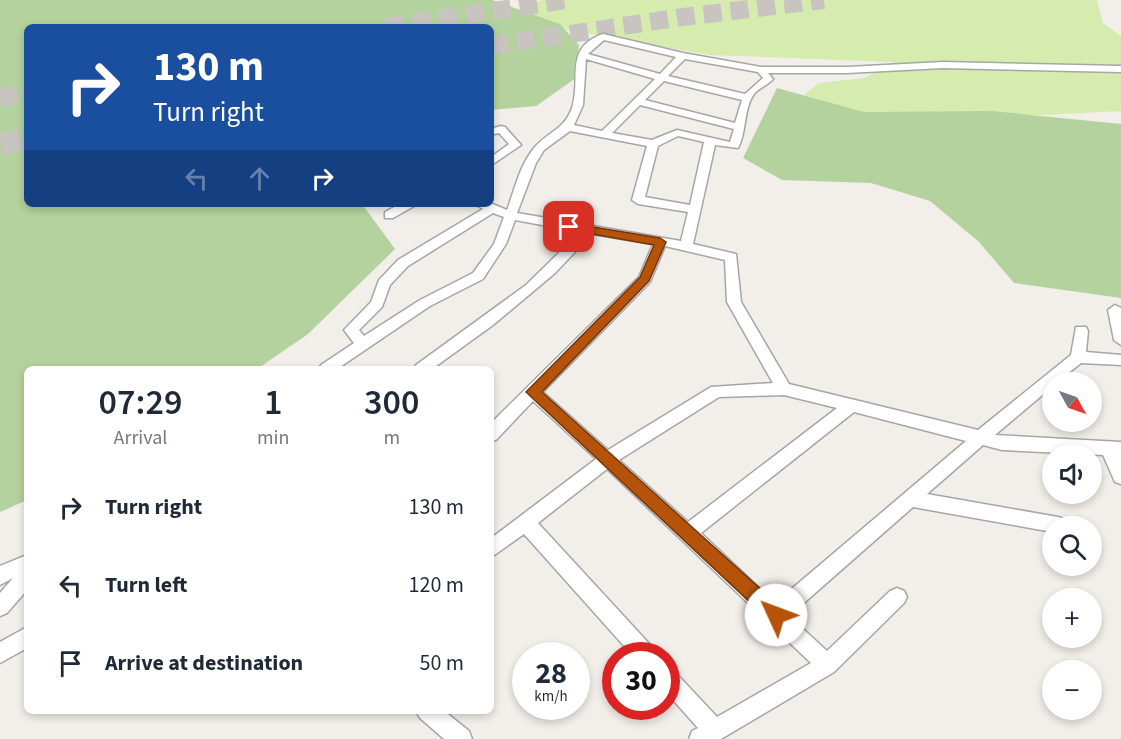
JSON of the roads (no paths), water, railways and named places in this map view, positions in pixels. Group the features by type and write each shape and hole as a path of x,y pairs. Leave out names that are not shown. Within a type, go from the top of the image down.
{"street":[{"path":"331,366 425,303 478,276 500,244 530,163 540,148 568,127 578,106 579,66 582,55 592,43 603,37 683,56 748,98"},
{"path":"582,55 660,77 761,70 847,70 942,65 1121,69"},
{"path":"606,133 683,56"},
{"path":"568,127 653,144 677,133 734,146 741,128 741,114 750,93 768,79 761,70"},
{"path":"636,101 741,128"},
{"path":"494,131 501,129 516,145 494,160"},
{"path":"686,246 710,141"},
{"path":"653,144 638,200 695,209"},
{"path":"388,215 405,207"},
{"path":"363,345 351,330 377,304 384,283 403,263 485,207"},
{"path":"489,207 512,216 686,246 731,257 734,302 784,389"},
{"path":"425,366 537,285 567,256 588,230"},
{"path":"494,431 645,279 660,242"},
{"path":"1115,310 1121,340"},
{"path":"1078,357 1081,331"},
{"path":"776,615 980,438 1078,357 1121,360"},
{"path":"494,547 608,459 716,391 784,389 1002,443 1115,449 1121,477"},
{"path":"533,392 688,532 827,665"},
{"path":"688,532 851,406"},
{"path":"910,499 1042,522"},
{"path":"525,522 634,642"},
{"path":"0,576 15,566 24,564"},
{"path":"0,607 24,579"},
{"path":"680,696 707,734 827,665 897,597"},
{"path":"0,653 24,639"},
{"path":"431,714 461,739"}],"tunnel":[{"path":"406,24 567,0"},
{"path":"494,45 683,17 824,0"},
{"path":"0,98 24,94"},
{"path":"0,144 24,139"}]}
